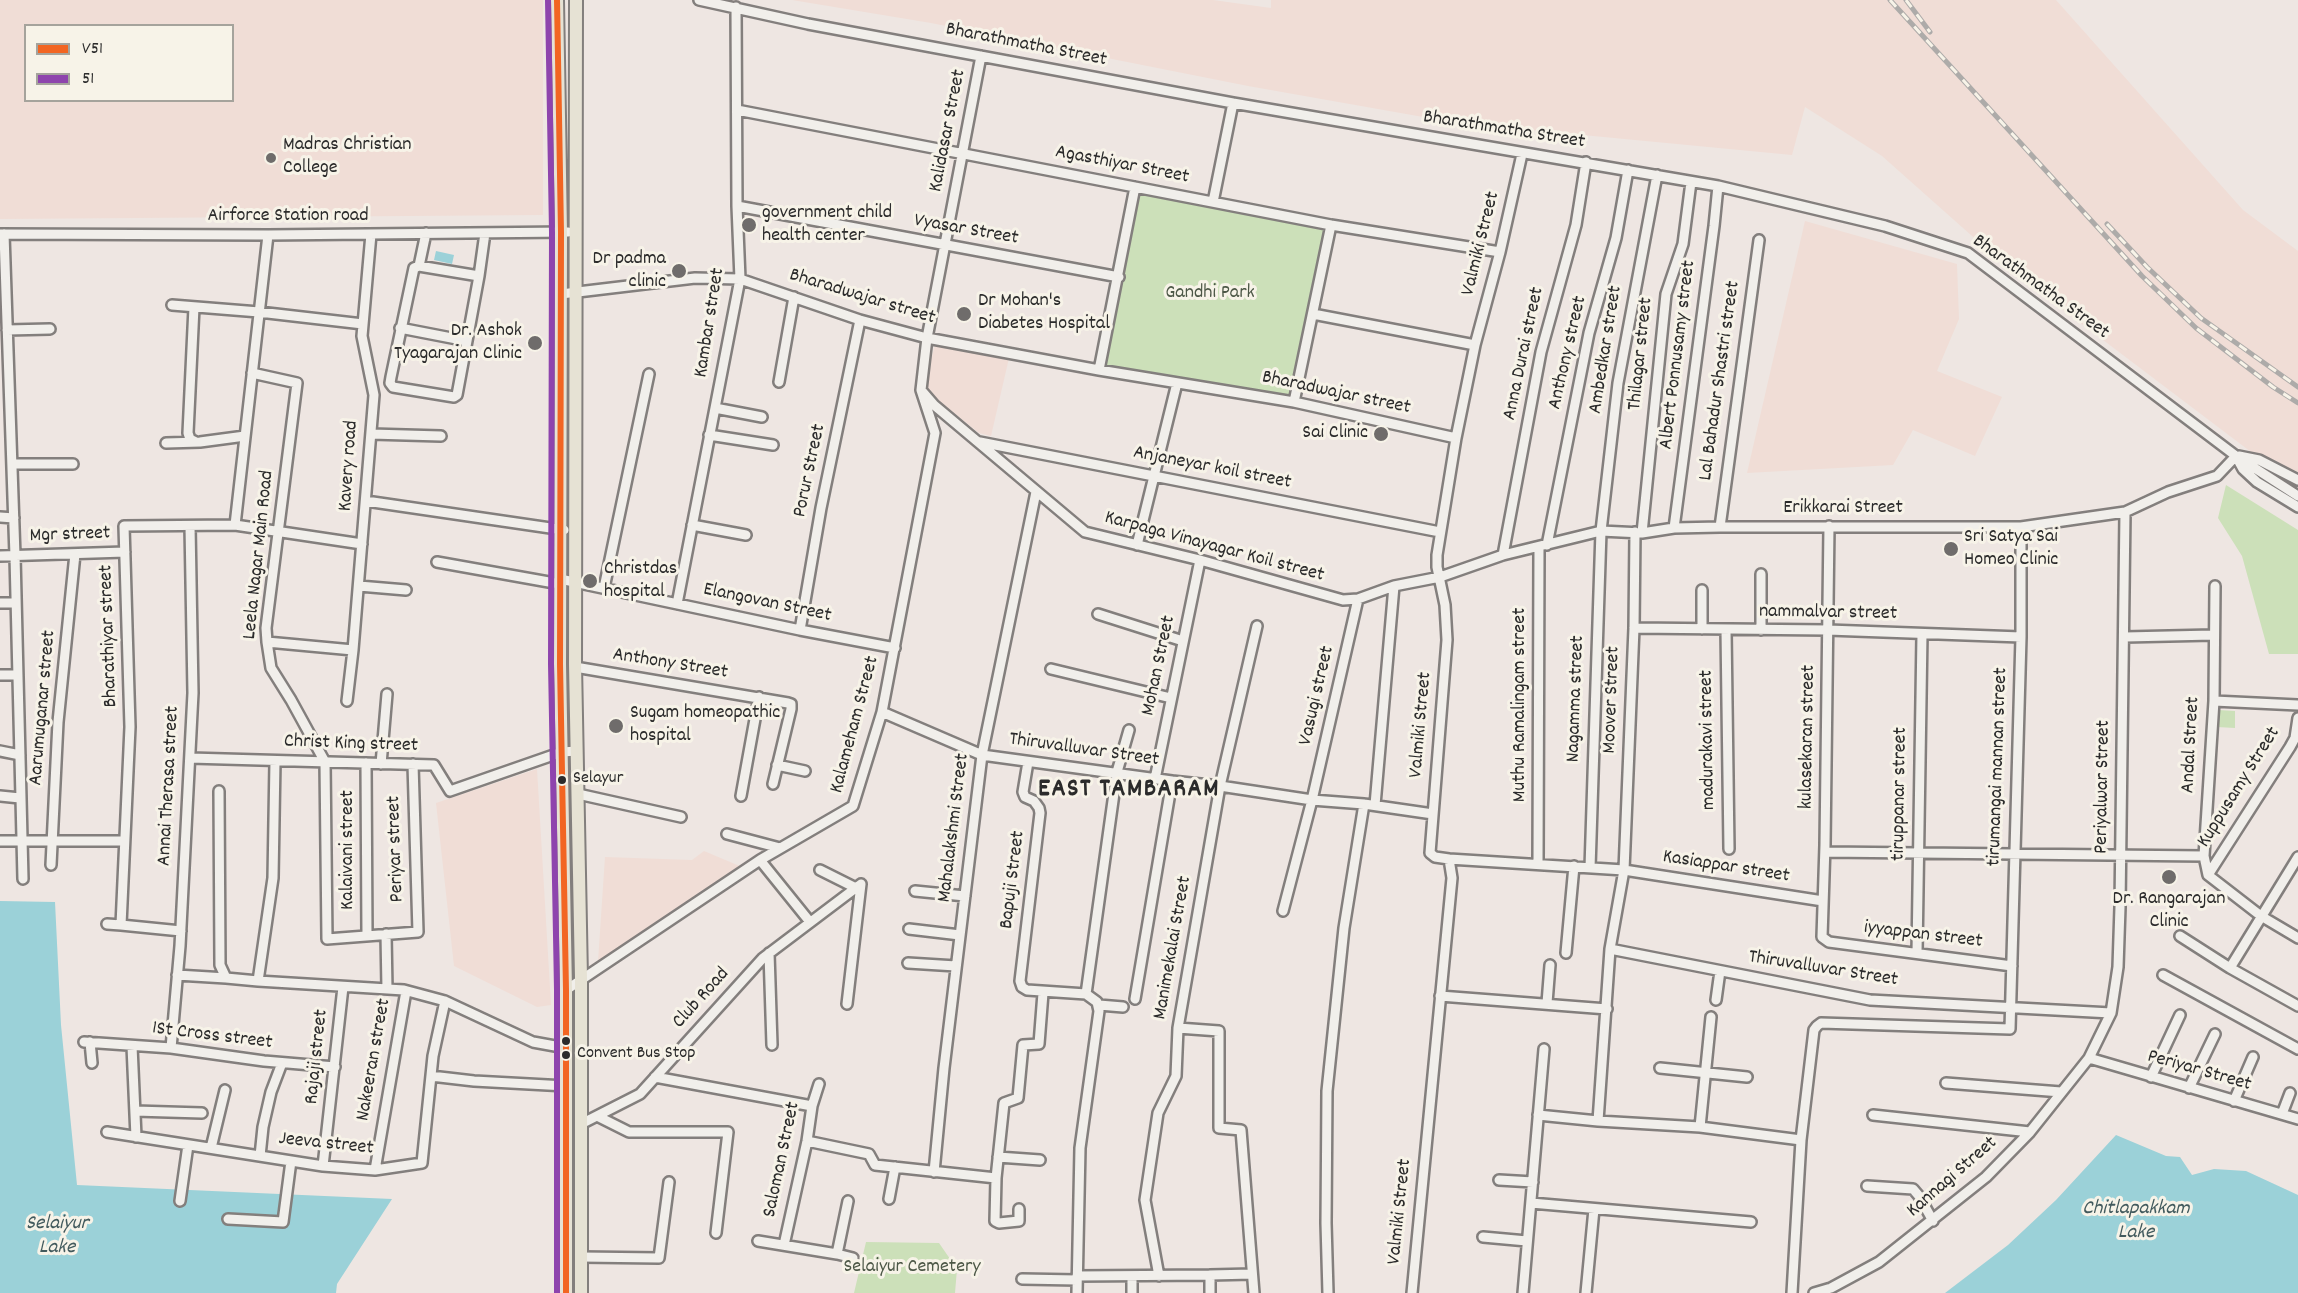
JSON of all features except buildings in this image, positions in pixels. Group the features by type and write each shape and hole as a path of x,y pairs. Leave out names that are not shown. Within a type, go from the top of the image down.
{"main road":[{"path":"557,0 561,232 560,581 566,990 566,1293"},
{"path":"576,0 575,667 581,978 581,1293"}],"street":[{"name":"Bharathmatha Street","path":"699,0 808,24 1233,103 1718,186 1852,217 1968,253 2236,456"},
{"name":"Kambar street","path":"677,604 740,279 737,206 736,7"},
{"name":"Kalidasar Street","path":"921,390 927,338 981,56"},
{"path":"1213,202 1233,103"},
{"name":"Agasthiyar Street","path":"737,110 1331,225 1500,252"},
{"name":"Valmiki Street","path":"1412,1293 1452,878 1449,859 1435,858 1430,853 1447,640 1445,606 1437,567 1437,555 1456,438 1475,345 1500,252 1522,154"},
{"name":"Anna Durai street","path":"1503,555 1541,352 1576,225 1586,162"},
{"name":"Anthony street","path":"1543,546 1589,333 1616,238 1628,170"},
{"name":"Ambedkar street","path":"1601,531 1618,383 1657,175"},
{"name":"Thilagar street","path":"1639,532 1665,294 1683,244 1690,182"},
{"name":"Albert Ponnusamy street","path":"1674,528 1718,186"},
{"path":"1099,370 1135,187"},
{"name":"Vyasar Street","path":"737,206 1119,277"},
{"path":"1294,402 1331,225"},
{"name":"Airforce Station road","path":"2,234 268,236 576,231"},
{"path":"479,276 419,266 414,268 390,382 393,387 454,397 457,395 479,276 485,233"},
{"path":"2,234 7,330 4,368 14,518 22,879"},
{"name":"Kavery road","path":"347,701 374,395 362,336 371,234"},
{"path":"419,266 426,234"},
{"path":"235,525 268,236"},
{"name":"Lal Bahadur Shastri street","path":"1720,527 1759,240"},
{"name":"Bharadwajar street","path":"561,294 695,278 740,279 860,320 927,338 1099,370 1294,402 1456,438"},
{"path":"778,382 794,297"},
{"path":"172,305 363,324"},
{"path":"194,307 188,434 190,439 196,442"},
{"path":"1312,314 1475,345"},
{"name":"Porur Street","path":"800,630 820,508 860,320"},
{"path":"400,328 467,341"},
{"path":"7,330 50,329"},
{"name":"Leela Nagar Main Road","path":"252,373 297,382 266,628 267,642 271,668 325,762"},
{"path":"604,588 649,374"},
{"path":"1137,545 1177,383"},
{"name":"Karpaga Vinayagar Koil street","path":"921,390 934,405 1085,532 1200,560 1343,600 1358,599 1394,586 1440,577"},
{"name":"Kalameham Street","path":"566,990 760,860 853,807 882,712 935,433 921,390"},
{"path":"715,408 762,417"},
{"path":"371,434 441,436"},
{"path":"710,435 773,445"},
{"path":"166,443 245,436"},
{"name":"Anjaneyar koil street","path":"978,442 1440,532"},
{"path":"2236,456 2259,460 2298,480"},
{"path":"2236,456 2298,496"},
{"path":"2236,456 2243,469 2257,482 2298,507"},
{"name":"Erikkarai Street","path":"1440,577 1503,555 1601,531 1639,532 1674,528 1720,527 2021,527 2125,513 2168,492 2217,476 2236,456"},
{"path":"12,464 73,464"},
{"name":"Mahalakshmi Street","path":"934,1172 944,1068 982,755 1036,492"},
{"path":"366,501 575,532"},
{"name":"Periyalwar Street","path":"2090,1058 2111,1013 2118,967 2125,637 2125,513"},
{"path":"0,517 14,518"},
{"name":"Bharathiyar street","path":"122,925 130,727 124,526 235,525 362,544"},
{"path":"692,525 746,535"},
{"name":"Annai Therasa street","path":"171,1048 181,931 193,693 190,526"},
{"name":"kulasekaran street","path":"1829,526 1822,938 1829,942"},
{"name":"tirumangai mannan street","path":"1801,1140 1814,1030 1821,1023 2010,1029 2021,527"},
{"name":"Nagamma street","path":"1590,868 1601,531"},
{"name":"Moover Street","path":"1624,870 1639,532"},
{"name":"Muthu Ramalingam street","path":"1538,864 1543,546"},
{"name":"Mgr street","path":"0,556 125,552"},
{"name":"Aarumuganar street","path":"51,865 58,722 75,554"},
{"name":"Mohan Street","path":"1155,779 1200,560"},
{"name":"Elangovan Street","path":"437,562 575,582 895,648"},
{"path":"1761,574 1761,630"},
{"path":"358,586 406,590"},
{"path":"1375,806 1394,586"},
{"name":"Andal Street","path":"2204,856 2214,701 2215,586"},
{"path":"1702,590 1702,629"},
{"name":"Vasugi street","path":"1283,911 1312,800 1358,599"},
{"path":"0,603 16,603"},
{"path":"1098,614 1183,641"},
{"name":"Manimekalai Street","path":"1159,1276 1145,1200 1158,1113 1176,1076 1178,1028 1220,786 1257,626"},
{"name":"nammalvar street","path":"1634,628 1828,630 2020,637"},
{"name":"madurakavi street","path":"1726,630 1729,849"},
{"name":"tiruppanar street","path":"1917,953 1922,634"},
{"path":"2125,637 2213,635"},
{"path":"267,642 353,650"},
{"name":"Anthony Street","path":"575,667 788,703 792,707 777,765"},
{"path":"1051,669 1171,698"},
{"path":"0,675 18,675"},
{"path":"381,764 387,694"},
{"path":"741,796 759,698"},
{"path":"2214,701 2298,705"},
{"name":"Thiruvalluvar Street","path":"882,712 982,755 1117,772 1172,782 1220,786 1312,800 1364,804 1433,814"},
{"name":"Kuppusamy Street","path":"2208,875 2290,747 2295,738 2298,718"},
{"path":"1123,1007 1099,1005 1086,994 1117,772 1129,730"},
{"path":"0,751 20,755"},
{"path":"562,752 577,751"},
{"name":"Christ King street","path":"190,758 434,765 450,791 562,752"},
{"path":"258,981 273,878 275,761"},
{"path":"325,762 327,939 386,934 387,989"},
{"name":"Bapuji Street","path":"1028,762 1023,792 1025,797 1034,801 1040,813 1020,981 1022,987 1027,990 1043,993 1086,994"},
{"name":"Kalaivani street","path":"366,763 367,936"},
{"name":"Periyar street","path":"386,934 418,932 413,764"},
{"path":"773,784 777,765 805,771"},
{"path":"1136,999 1172,782"},
{"path":"219,790 219,953 222,971 226,978"},
{"path":"578,794 681,817"},
{"path":"0,796 20,798"},
{"path":"1328,1293 1327,1091 1344,928 1364,804"},
{"path":"727,834 780,848"},
{"path":"0,841 124,841"},
{"path":"1825,852 2204,856 2208,875 2260,916 2298,938"},
{"path":"2230,968 2298,857"},
{"name":"Kasiappar street","path":"1449,859 1624,870 1823,901"},
{"path":"760,860 810,922"},
{"path":"1566,953 1574,866"},
{"path":"819,870 859,886 847,1004"},
{"path":"1598,1121 1610,949 1624,870"},
{"name":"Club Road","path":"581,1124 640,1094 766,956 859,886"},
{"path":"915,891 965,896"},
{"path":"107,924 181,931"},
{"path":"909,929 960,935"},
{"path":"2180,936 2230,968 2298,1006"},
{"name":"iyyappan street","path":"1829,942 2012,966"},
{"name":"Thiruvalluvar Street","path":"1610,949 1870,1000 2111,1013"},
{"path":"766,956 772,1045"},
{"path":"908,963 956,966"},
{"path":"1547,1004 1550,964"},
{"path":"1716,1000 1720,971"},
{"path":"177,975 406,991 445,1001 533,1042 566,1048"},
{"path":"2163,975 2298,1049"},
{"name":"Rajaji street","path":"323,1166 343,987"},
{"name":"Nakeeran street","path":"375,1170 406,991"},
{"path":"1019,1209 1017,1222 996,1223 994,1216 996,1178 1004,1103 1018,1098 1023,1045 1040,1043 1043,993"},
{"path":"1440,996 1607,1009"},
{"name":"Jeeva street","path":"107,1132 323,1166 375,1170 422,1163 431,1076 438,1027 445,1001"},
{"path":"1077,1293 1080,1148 1099,1005"},
{"path":"2151,1077 2180,1015"},
{"path":"1700,1127 1712,1017"},
{"path":"1178,1028 1219,1031 1220,1128 1241,1130 1254,1293"},
{"path":"2189,1088 2215,1034"},
{"name":"1St Cross street","path":"92,1063 87,1042 171,1048 282,1063 335,1067"},
{"path":"132,1046 136,1137"},
{"path":"1523,1293 1544,1049"},
{"name":"Periyar Street","path":"2090,1058 2298,1119"},
{"name":"Kannagi Street","path":"1814,1293 1832,1288 1879,1262 1986,1177 2030,1132 2090,1058"},
{"path":"2234,1101 2253,1058"},
{"path":"260,1156 263,1127 271,1092 282,1063"},
{"path":"1660,1068 1747,1077"},
{"path":"431,1076 474,1081 566,1086"},
{"path":"655,1077 812,1106"},
{"path":"1946,1083 2061,1092"},
{"name":"Saloman Street","path":"784,1245 807,1141 812,1106 819,1084"},
{"path":"211,1148 225,1090"},
{"path":"2282,1114 2290,1093"},
{"path":"135,1111 202,1113"},
{"path":"1538,1115 1700,1127 1801,1140 1792,1293"},
{"path":"1873,1115 2030,1132"},
{"path":"597,1116 629,1132 728,1132 716,1233"},
{"path":"807,1141 869,1154 875,1165 996,1178"},
{"path":"180,1201 188,1145"},
{"path":"998,1157 1040,1160"},
{"path":"228,1219 283,1222 291,1161"},
{"path":"889,1198 895,1167"},
{"path":"1498,1180 1533,1182"},
{"path":"581,1257 659,1258 669,1182"},
{"path":"1867,1186 1913,1189 1933,1221"},
{"path":"837,1254 848,1202"},
{"path":"1531,1203 1750,1222"},
{"path":"1586,1293 1594,1209"},
{"path":"1483,1237 1527,1241"},
{"path":"758,1240 853,1258"},
{"path":"1022,1279 1252,1274"},
{"path":"1210,1275 1210,1293"},
{"path":"1132,1276 1132,1293"}],"shaded area":[{"name":"Madras Christian College","path":"0,0 543,0 543,215 0,219"},
{"path":"792,0 1213,0 1271,8 1271,0 2056,0 2243,210 2298,251 2298,476 2255,455 2008,268 1882,156 1805,107 1792,155 1457,123 1248,86 931,23"},
{"path":"1805,221 1957,264 1959,319 1937,371 2002,397 1975,456 1913,430 1893,465 1747,473"},
{"path":"935,345 1009,358 991,436 979,433 923,389"},
{"path":"537,769 551,1005 537,1007 454,966 436,803"},
{"path":"704,851 742,867 598,962 605,857 692,860"}],"green space":[{"name":"Gandhi Park","path":"1135,187 1326,224 1295,400 1099,370"},
{"path":"2226,485 2298,530 2298,654 2269,654 2242,556 2218,518"},
{"path":"2218,710 2235,711 2235,728 2217,727"},
{"name":"Selaiyur Cemetery","path":"866,1242 939,1243 957,1269 955,1293 854,1293"}],"water":[{"path":"436,251 454,255 452,264 434,260"},
{"name":"Selaiyur Lake","path":"0,901 55,902 61,1025 77,1185 392,1199 337,1284 336,1293 0,1293"},
{"name":"Chitlapakkam Lake","path":"2116,1135 2166,1156 2180,1157 2192,1175 2214,1169 2246,1171 2298,1195 2298,1293 1945,1293 2008,1245 2056,1200"}],"railway":[{"path":"1890,0 2142,276 2196,328 2273,387 2298,403"},
{"path":"1906,0 1930,32"},
{"path":"2107,224 2147,267 2201,318 2298,387"}],"transit line":[{"name":"51","path":"548,0 552,232 551,664 557,990 557,1293"},
{"name":"V51","path":"557,0 561,232 560,664 566,990 566,1293"}],"place":[{"name":"Madras Christian College","path":"271,158"},
{"name":"government child health center","path":"749,225"},
{"name":"Dr padma clinic","path":"679,271"},
{"name":"Dr Mohan's Diabetes Hospital","path":"964,314"},
{"name":"Dr. Ashok Tyagarajan Clinic","path":"535,343"},
{"name":"Sai Clinic","path":"1381,434"},
{"name":"Sri Satya Sai Homeo Clinic","path":"1951,549"},
{"name":"Christdas hospital","path":"590,581"},
{"name":"Sugam homeopathic hospital","path":"616,726"},
{"name":"Selayur","path":"562,780"},
{"name":"Dr. Rangarajan Clinic","path":"2169,877"},
{"name":"Convent Bus Stop","path":"566,1055"}],"district":[{"name":"EAST TAMBARAM","path":"1129,791"}]}
